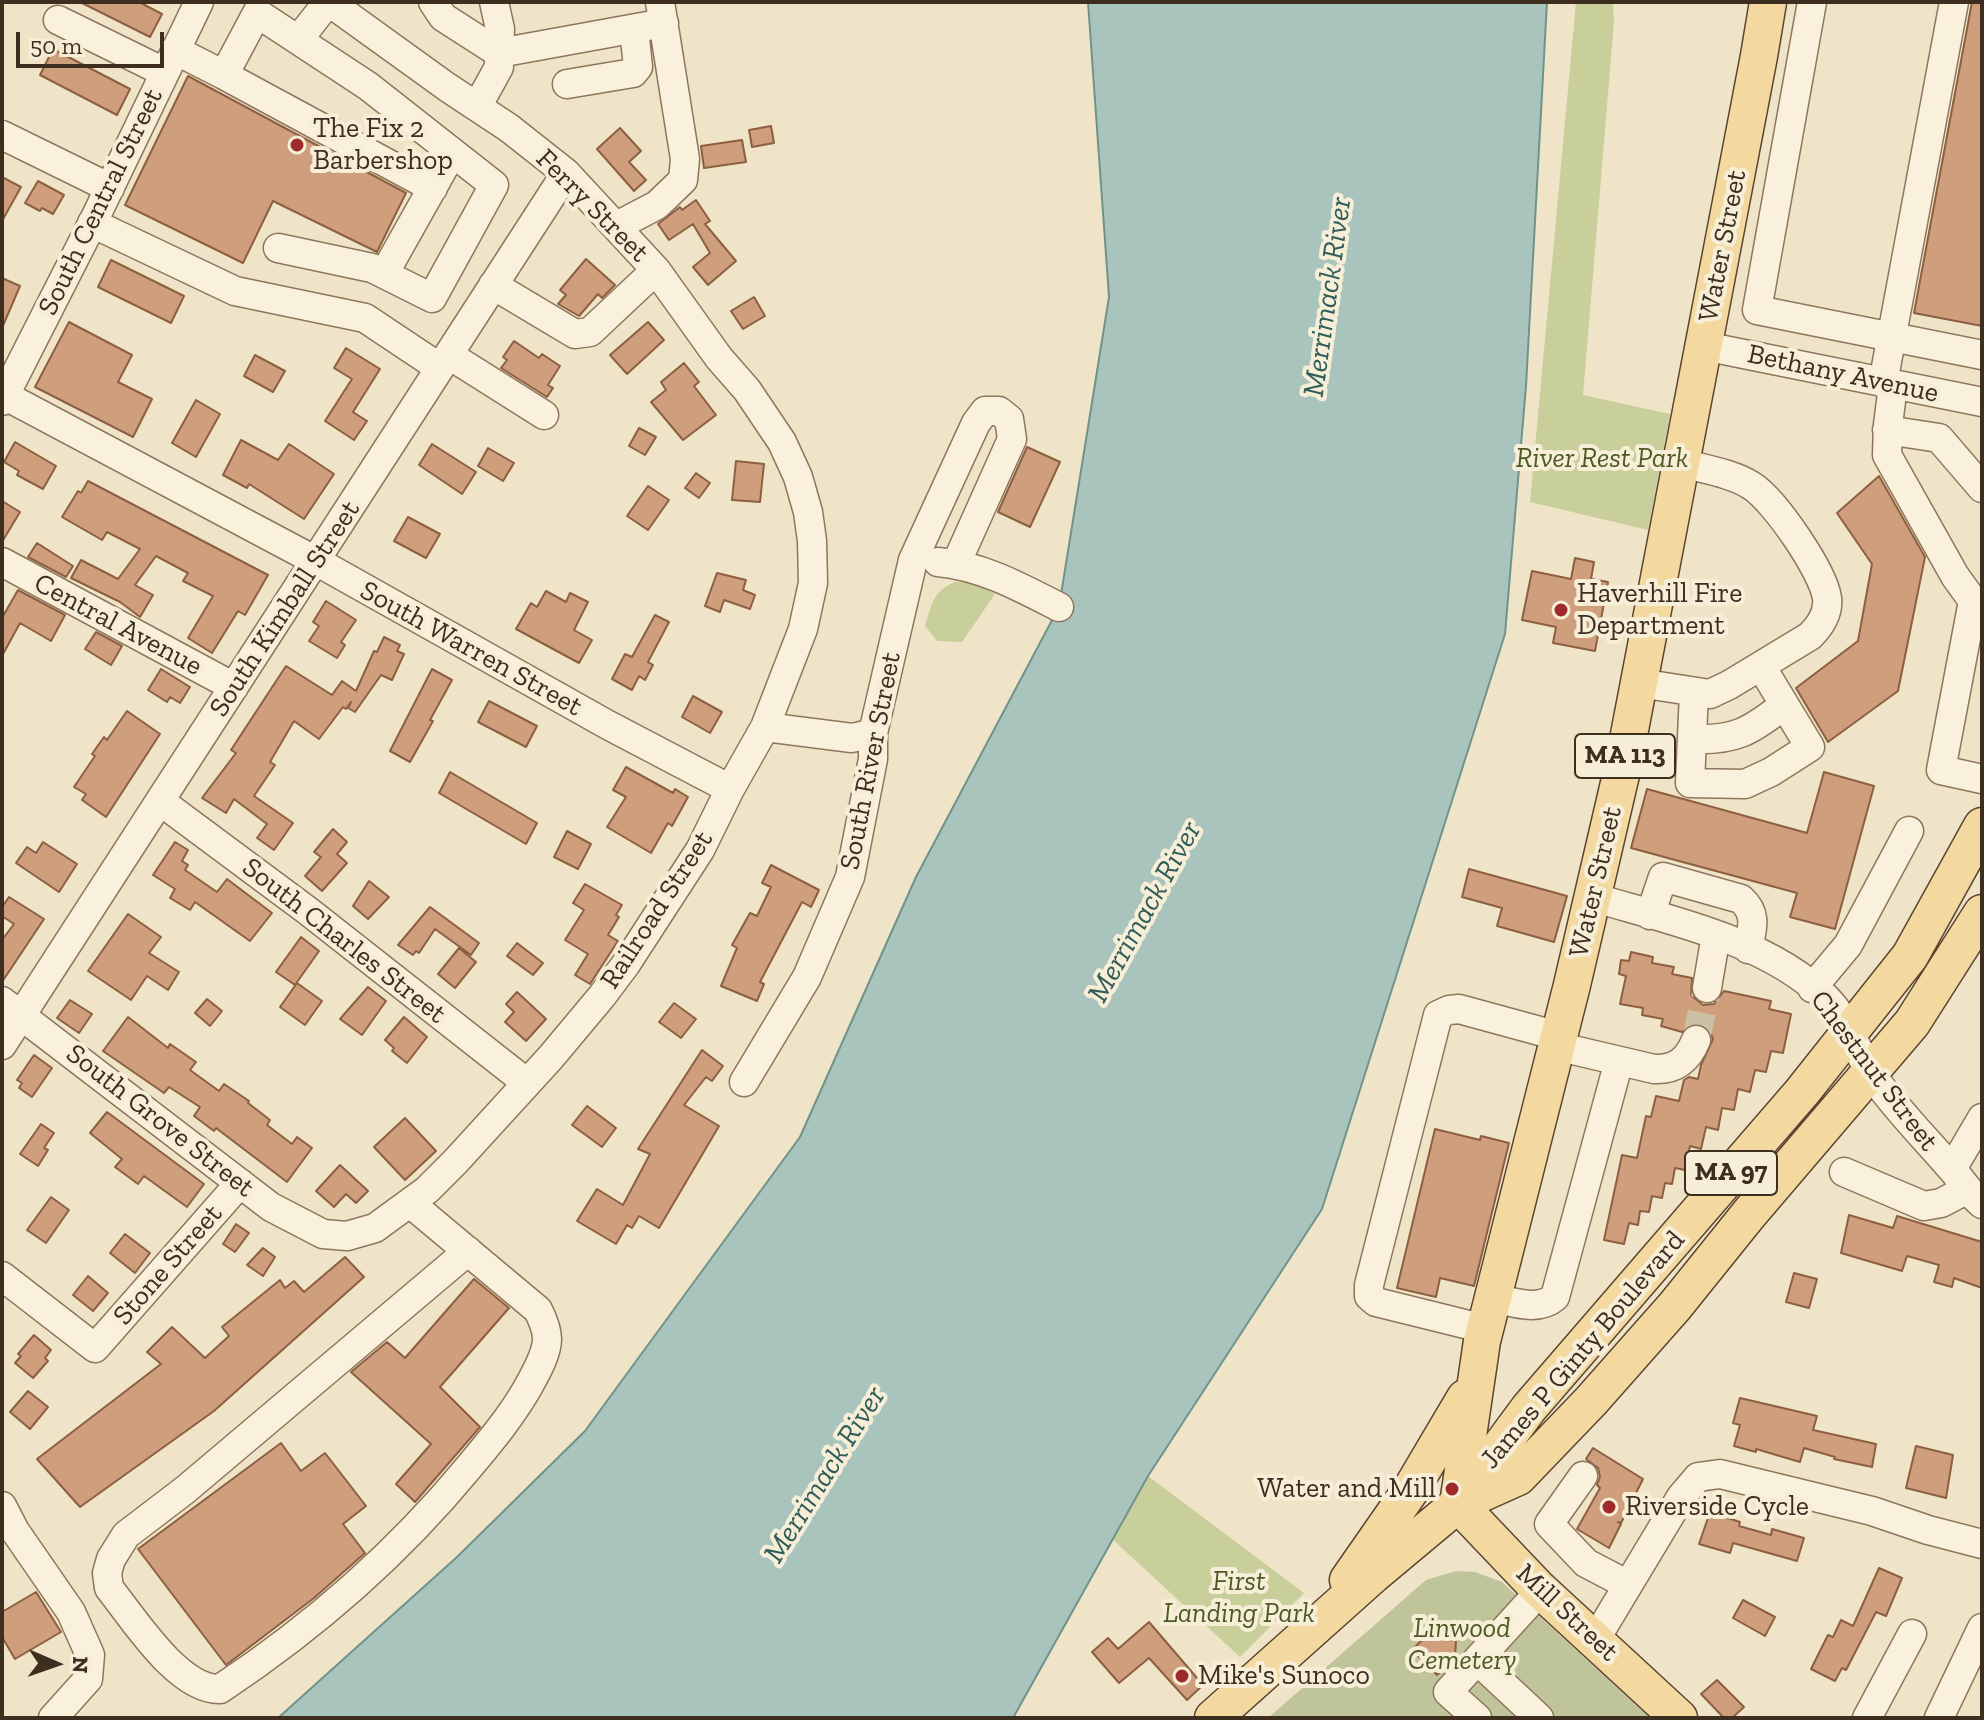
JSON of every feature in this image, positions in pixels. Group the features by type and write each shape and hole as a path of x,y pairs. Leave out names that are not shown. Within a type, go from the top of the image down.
{"main road":[{"name":"Water Street","path":"1213,1718 1373,1575 1458,1504 1475,1379 1489,1313 1592,897 1639,683 1768,2"},
{"name":"James P Ginty Boulevard","path":"1458,1504 1529,1408 1851,1031 1910,956 1982,826"},
{"name":"James P Ginty Boulevard","path":"1458,1504 1518,1477 1591,1401 1675,1306 1912,1023 1982,913"},
{"name":"Water Street","path":"1306,1635 1436,1452 1475,1379"},
{"name":"Mill Street","path":"1458,1504 1541,1590 1679,1718"}],"street":[{"name":"South Central Street","path":"3,397 110,188 199,2"},
{"path":"298,40 328,2"},
{"name":"Ferry Street","path":"328,2 509,128 566,173 656,270 719,358 747,390 782,442 794,469"},
{"path":"433,2 443,17 499,53 634,29 662,13 685,159 683,180 657,205 617,226"},
{"path":"477,107 499,67 500,29 494,2"},
{"path":"1812,2 1757,310 1982,355"},
{"path":"1954,2 1891,337 1887,455 1955,576 1973,601 1941,770 1982,779"},
{"path":"224,75 257,13 368,86 494,185 432,298 372,268 278,248"},
{"path":"58,20 170,61 224,75 433,188"},
{"path":"567,84 633,73 638,67 634,29"},
{"path":"2,135 110,188"},
{"path":"384,274 452,153"},
{"name":"South Kimball Street","path":"2,1045 12,1008 160,801 566,173"},
{"path":"92,223 235,291 365,318 544,415"},
{"path":"493,285 575,334 590,332 656,270"},
{"path":"439,285 478,309"},
{"name":"Bethany Avenue","path":"1704,346 1982,402"},
{"name":"South Warren Street","path":"3,397 316,561 608,725 730,789"},
{"name":"South River Street","path":"744,1082 807,977 850,877 873,759 873,733 913,560 976,423 985,411 999,411 1009,419 1012,439 956,564"},
{"path":"1887,430 1939,438 1982,488"},
{"path":"1639,683 1710,694 1810,636 1821,625 1827,600 1823,584 1789,527 1763,494 1748,483 1681,463"},
{"name":"Railroad Street","path":"323,1234 347,1236 375,1228 410,1203 456,1161 602,996 653,925 700,850 765,727 803,629 813,583 812,541 808,512 794,469"},
{"path":"913,560 956,564 1003,578 1059,607"},
{"name":"Central Avenue","path":"2,562 234,687"},
{"path":"1694,692 1690,783 1745,784 1771,772 1810,747 1761,666"},
{"path":"1692,739 1720,740 1738,736 1758,726 1784,705"},
{"path":"765,727 852,738 873,733"},
{"name":"South Charles Street","path":"160,801 308,911 527,1083"},
{"path":"1812,988 1848,945 1909,831"},
{"path":"1650,915 1663,877 1741,899 1750,908 1754,922 1748,949"},
{"name":"Chestnut Street","path":"1592,897 1716,935 1784,965 1825,998 1851,1031 1871,1073 1967,1188"},
{"path":"1707,988 1716,935"},
{"name":"South Grove Street","path":"12,1008 271,1207 323,1234"},
{"path":"1619,1061 1555,1297 1540,1305 1489,1313 1376,1302 1369,1296 1369,1285 1438,1015 1459,1009 1619,1061 1666,1070 1686,1059 1696,1040"},
{"path":"1844,1172 1924,1206 1941,1203 1967,1188 1982,1118"},
{"name":"Stone Street","path":"2,1276 95,1348 240,1183"},
{"path":"410,1203 468,1251 538,1310 547,1341 536,1372 511,1415 446,1495 389,1555 291,1637 220,1689 208,1689 193,1683 168,1660 109,1588 107,1573 111,1559 126,1535 185,1490 468,1251"},
{"path":"1595,1640 1681,1497 1698,1477 1720,1474 1872,1511 1982,1544"},
{"path":"1583,1476 1549,1524 1586,1563 1628,1585"},
{"path":"2,1506 15,1531 71,1612 90,1655 88,1679 53,1718"},
{"path":"1477,1718 1448,1692 1541,1590"},
{"path":"1939,1718 1982,1628"},
{"path":"1867,1718 1912,1634"},
{"path":"1477,1660 1539,1718"}],"green space":[{"name":"River Rest Park","path":"1576,2 1613,2 1614,22 1583,395 1670,414 1648,530 1530,502"},
{"path":"955,582 975,583 995,594 962,642 937,641 925,626 938,594"},
{"name":"First Landing Park","path":"1148,1476 1304,1593 1240,1657 1112,1539"},
{"name":"Linwood Cemetery","path":"1456,1571 1475,1572 1502,1582 1650,1718 1268,1718 1426,1580"}],"water":[{"name":"Merrimack River","path":"1088,2 1547,2 1526,386 1505,634 1322,1209 1148,1476 1013,1718 278,1718 457,1557 585,1431 800,1137 916,877 1059,607 1109,297"}],"building":[{"path":"80,2 139,2 162,14 150,37"},
{"path":"1972,2 1982,2 1982,326 1914,313"},
{"path":"53,49 130,89 117,115 40,75"},
{"path":"188,76 406,193 377,252 273,201 243,263 125,205"},
{"path":"771,126 774,143 752,147 749,130"},
{"path":"620,128 641,151 629,162 646,180 634,191 597,149"},
{"path":"742,140 746,162 704,168 701,146"},
{"path":"2,177 21,187 2,221"},
{"path":"38,181 64,195 53,214 25,203"},
{"path":"696,200 710,221 705,224 736,261 708,285 693,267 710,253 693,224 669,240 658,224 680,207 682,210"},
{"path":"586,259 615,285 602,298 598,294 579,316 558,304 566,295 560,290"},
{"path":"111,260 184,296 171,323 98,287"},
{"path":"2,278 20,286 2,328"},
{"path":"754,297 765,316 743,329 731,311"},
{"path":"69,322 132,355 118,382 152,399 133,437 35,387"},
{"path":"648,322 664,340 627,374 610,355"},
{"path":"514,341 539,358 542,354 560,366 548,385 553,388 547,397 501,368 507,360 503,357"},
{"path":"346,348 380,369 353,412 367,421 354,440 325,421 352,379 334,368"},
{"path":"255,355 285,371 273,392 244,376"},
{"path":"684,363 699,382 694,386 716,415 683,440 651,402 666,390 661,382"},
{"path":"196,400 220,414 196,457 172,443"},
{"path":"639,428 656,437 645,455 629,446"},
{"path":"241,440 278,460 289,444 334,474 304,519 249,484 247,488 223,475"},
{"path":"15,442 56,466 43,489 17,475 19,471 4,462"},
{"path":"432,444 476,472 462,494 419,465"},
{"path":"1027,447 1060,462 1030,527 998,512"},
{"path":"488,448 514,463 503,481 478,466"},
{"path":"736,461 764,464 760,502 732,500"},
{"path":"696,473 710,483 699,498 685,488"},
{"path":"1879,476 1925,557 1898,691 1828,742 1796,688 1858,641 1872,564 1837,513"},
{"path":"88,481 268,575 245,615 238,611 212,653 188,638 213,596 183,581 188,573 156,556 135,585 153,595 140,617 120,602 71,578 81,560 118,579 140,549 107,532 102,540 62,517"},
{"path":"648,486 669,500 648,530 627,516"},
{"path":"2,501 20,512 2,542"},
{"path":"408,517 440,534 426,558 394,541"},
{"path":"37,543 73,566 66,577 28,557"},
{"path":"1575,558 1594,562 1591,579 1608,582 1595,651 1553,643 1556,627 1522,620 1532,571 1571,579"},
{"path":"717,573 746,580 743,590 755,595 750,609 724,600 720,612 705,606"},
{"path":"18,590 65,615 51,641 20,623 2,656 2,618"},
{"path":"546,591 566,602 570,593 588,602 574,630 592,640 579,663 516,629 531,603 537,607"},
{"path":"326,601 356,620 341,642 345,645 337,658 309,641 319,626 313,622"},
{"path":"655,615 669,622 648,662 653,665 645,680 639,676 632,690 612,679 625,654 632,657"},
{"path":"96,632 122,646 111,665 85,649"},
{"path":"384,637 400,645 397,651 404,654 392,680 381,675 355,712 348,708 351,702 346,709 343,707 319,739 294,721 270,762 275,765 254,796 293,823 274,850 257,838 267,824 234,799 226,813 202,798 236,753 231,750 286,666 332,695 342,681 356,691 374,651 377,652"},
{"path":"161,669 190,687 180,703 170,697 167,702 148,690"},
{"path":"432,669 452,680 410,762 390,751"},
{"path":"693,696 722,712 710,733 682,717"},
{"path":"489,701 537,726 526,747 478,722"},
{"path":"127,711 160,734 106,817 82,800 86,794 74,787 95,756 92,754 104,737 107,740"},
{"path":"626,767 673,793 675,789 688,797 672,826 668,823 651,853 607,827 626,797 613,790"},
{"path":"450,772 537,823 526,844 439,793"},
{"path":"1824,772 1874,786 1835,929 1790,917 1797,893 1631,848 1647,789 1807,833"},
{"path":"333,829 347,842 337,854 347,863 322,891 305,876 321,857 314,852"},
{"path":"567,831 591,844 578,869 554,857"},
{"path":"43,842 77,864 59,892 16,863 27,847 36,853"},
{"path":"175,842 188,850 182,861 188,865 185,870 217,892 227,879 272,913 250,941 195,902 190,910 170,898 175,889 153,875"},
{"path":"771,865 819,890 811,907 802,902 760,982 764,984 757,1001 721,986 737,948 732,945 750,913 757,916 771,887 762,883"},
{"path":"1469,869 1567,896 1554,942 1497,926 1502,908 1462,897"},
{"path":"369,881 389,897 368,919 353,906"},
{"path":"585,884 622,905 608,935 618,941 590,984 575,975 588,954 565,940 584,910 573,903"},
{"path":"9,897 44,919 2,982 2,940 14,924 2,916 2,907"},
{"path":"430,907 479,943 471,955 435,929 419,953 416,951 413,955 398,945"},
{"path":"128,914 161,937 149,953 179,972 168,990 147,976 131,1000 88,971"},
{"path":"301,937 319,951 295,985 276,972"},
{"path":"517,943 543,963 533,975 507,956"},
{"path":"459,948 476,962 455,988 438,974"},
{"path":"1631,952 1653,957 1652,963 1674,967 1672,974 1692,978 1691,995 1703,1005 1714,1004 1724,991 1771,1001 1769,1009 1791,1014 1783,1053 1771,1051 1766,1072 1755,1070 1750,1092 1738,1089 1734,1110 1722,1108 1718,1130 1706,1127 1701,1149 1690,1146 1685,1170 1675,1168 1672,1184 1665,1183 1662,1198 1652,1196 1649,1212 1640,1211 1638,1225 1629,1223 1624,1244 1604,1240 1622,1155 1637,1158 1646,1116 1651,1117 1656,1096 1679,1101 1684,1080 1689,1077 1698,1079 1713,1039 1702,1024 1694,1023 1682,1032 1661,1026 1663,1019 1642,1015 1643,1008 1620,1004 1626,976 1619,974 1621,960 1629,961"},
{"path":"297,983 322,1001 305,1025 280,1007"},
{"path":"368,987 386,1001 362,1035 340,1019"},
{"path":"517,992 546,1019 526,1041 505,1022 514,1012 506,1004"},
{"path":"207,999 222,1011 210,1026 195,1013"},
{"path":"70,1000 92,1014 79,1033 57,1018"},
{"path":"674,1003 696,1019 681,1038 659,1022"},
{"path":"128,1017 168,1048 170,1044 196,1062 190,1070 219,1091 224,1084 249,1101 270,1120 267,1125 292,1144 297,1137 312,1148 287,1182 216,1128 214,1131 194,1116 200,1107 169,1087 164,1093 103,1051"},
{"path":"404,1017 427,1037 407,1063 392,1051 394,1048 385,1040"},
{"path":"702,1050 723,1066 712,1081 706,1077 684,1105 719,1126 659,1228 639,1216 632,1228 627,1225 616,1244 577,1221 597,1189 623,1205 650,1154 638,1149"},
{"path":"34,1055 52,1068 32,1097 19,1088 22,1083 17,1080"},
{"path":"587,1106 616,1128 602,1147 572,1125"},
{"path":"107,1112 204,1184 187,1207 144,1176 138,1184 115,1167 122,1159 90,1133"},
{"path":"405,1118 436,1151 405,1180 374,1147"},
{"path":"41,1124 54,1133 44,1148 48,1150 38,1166 20,1154"},
{"path":"1435,1129 1480,1140 1481,1136 1509,1143 1474,1286 1440,1278 1436,1297 1397,1288"},
{"path":"340,1165 368,1191 356,1203 346,1194 334,1207 316,1191"},
{"path":"51,1197 69,1210 46,1243 27,1230"},
{"path":"1849,1215 1893,1228 1897,1216 1982,1242 1982,1288 1954,1278 1952,1287 1934,1282 1939,1265 1907,1256 1902,1271 1841,1253"},
{"path":"236,1224 249,1233 235,1252 223,1244"},
{"path":"125,1234 150,1253 135,1273 110,1253"},
{"path":"263,1248 275,1257 263,1276 247,1265"},
{"path":"345,1257 364,1277 214,1411 80,1507 37,1459 161,1364 147,1352 172,1327 205,1358 229,1336 222,1327 280,1280 285,1288 294,1281 304,1292"},
{"path":"1794,1273 1817,1279 1809,1308 1786,1302"},
{"path":"88,1276 108,1293 93,1311 73,1295"},
{"path":"474,1279 509,1308 440,1387 480,1427 415,1502 396,1484 431,1444 351,1372 387,1342 405,1358"},
{"path":"34,1335 51,1350 45,1358 48,1361 33,1378 15,1363 21,1356 18,1354"},
{"path":"28,1391 48,1407 30,1429 10,1412"},
{"path":"1740,1398 1817,1416 1813,1430 1876,1444 1872,1467 1834,1459 1804,1448 1800,1462 1734,1446 1740,1425 1733,1423"},
{"path":"281,1443 301,1471 325,1453 366,1506 343,1524 365,1553 314,1598 226,1665 138,1549"},
{"path":"1916,1446 1953,1455 1946,1498 1906,1488"},
{"name":"Riverside Cycle","path":"1593,1448 1643,1479 1621,1523 1618,1522 1621,1524 1609,1548 1577,1529 1600,1488 1597,1485 1600,1477 1598,1468 1586,1459"},
{"path":"1710,1512 1740,1522 1739,1526 1771,1535 1772,1529 1804,1538 1797,1561 1733,1543 1730,1553 1699,1544"},
{"path":"1879,1568 1902,1578 1886,1616 1876,1612 1846,1670 1842,1668 1835,1681 1811,1669 1828,1635 1833,1637 1841,1620 1853,1626"},
{"path":"36,1592 61,1632 15,1659 2,1637 2,1612"},
{"path":"1743,1600 1775,1617 1765,1636 1733,1618"},
{"path":"1149,1622 1203,1685 1187,1700 1149,1658 1119,1683 1092,1652 1108,1638 1118,1649"},
{"path":"1439,1623 1456,1640 1455,1658 1437,1675 1412,1650"},
{"path":"1717,1680 1744,1707 1732,1718 1724,1718 1701,1694"}],"tunnel":[{"path":"1696,1040 1707,988"}],"place":[{"name":"The Fix 2 Barbershop","path":"297,145"},
{"name":"Haverhill Fire Department","path":"1561,610"},
{"name":"Water and Mill","path":"1452,1489"},
{"name":"Riverside Cycle","path":"1609,1507"},
{"name":"Mike's Sunoco","path":"1182,1676"}]}
